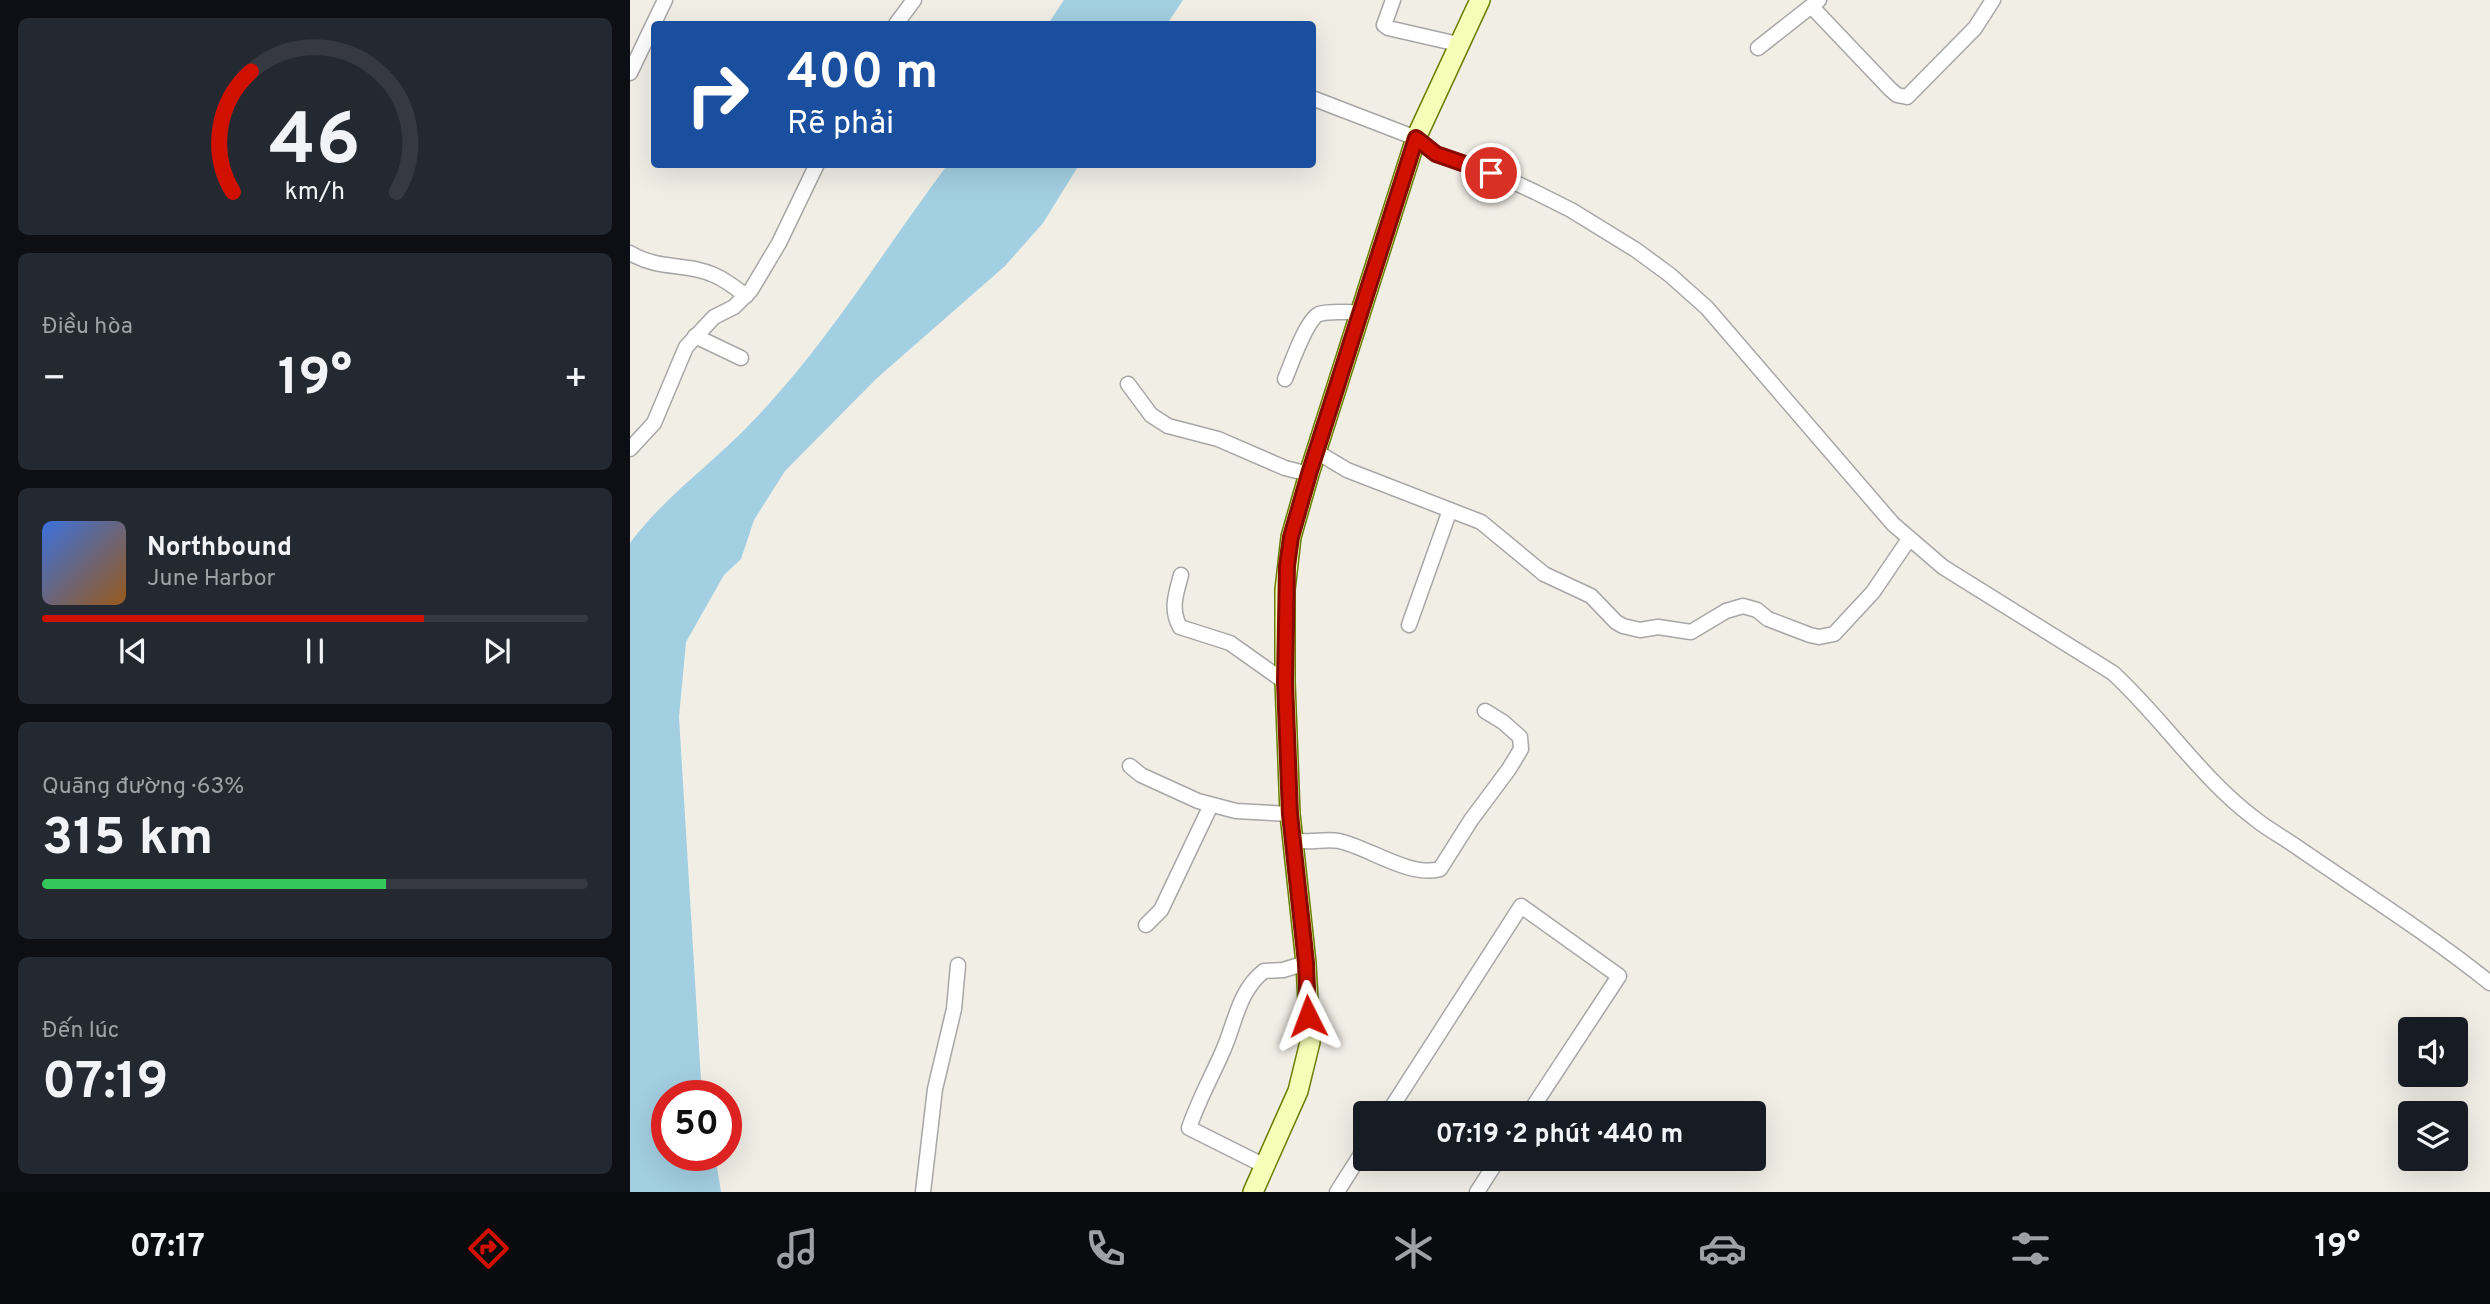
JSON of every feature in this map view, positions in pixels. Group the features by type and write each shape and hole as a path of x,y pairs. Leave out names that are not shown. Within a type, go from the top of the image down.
{"main road":[{"path":"1253,1192 1298,1091 1310,1042 1306,963 1290,814 1285,682 1287,566 1291,537 1416,138 1480,0"}],"street":[{"path":"655,21 665,0"},
{"path":"899,21 914,0"},
{"path":"1393,0 1384,20 1384,25 1388,28 1458,44"},
{"path":"1758,48 1815,4 1890,89 1907,97 1975,28 1993,0"},
{"path":"630,74 651,30"},
{"path":"1316,100 1416,138 1436,154 1505,178 1571,210 1636,250 1670,275 1707,308 1909,539 1943,567 2113,673 2138,697 2215,784 2244,811 2419,929 2490,983"},
{"path":"630,449 654,423 674,370 686,347 714,317 734,307 746,296 779,243 815,168"},
{"path":"630,253 657,265 696,269 713,274 746,296"},
{"path":"1284,379 1315,317 1325,313 1360,312"},
{"path":"695,336 741,358"},
{"path":"1128,384 1151,415 1168,426 1217,439 1285,468 1309,474"},
{"path":"1317,452 1347,470 1481,522 1544,574 1591,596 1616,622 1640,630 1658,627 1691,632 1726,611 1743,606 1810,635 1819,637 1834,634 1873,592 1909,539"},
{"path":"1409,625 1450,510"},
{"path":"1181,575 1174,605 1174,617 1180,627 1230,643 1285,682"},
{"path":"1294,840 1308,843 1339,841 1423,870 1440,869 1455,843 1521,749 1520,737 1485,711"},
{"path":"1130,766 1141,775 1211,805 1236,811 1290,814"},
{"path":"1146,925 1161,910 1211,805"},
{"path":"1396,1101 1521,906 1619,976 1537,1101"},
{"path":"1265,1166 1189,1128 1196,1105 1224,1049 1251,983 1264,971 1283,970 1306,963"},
{"path":"923,1192 934,1100 954,1009 958,965"},
{"path":"1337,1192 1353,1167"},
{"path":"1477,1192 1491,1171"}],"water":[{"path":"1064,0 1183,0 1169,21 1050,21"},
{"path":"945,168 1077,168 1043,223 1005,266 877,378 785,471 754,520 741,559 724,575 686,642 679,717 701,1080 651,1080 651,1171 718,1171 721,1192 630,1192 630,543 673,496 751,423 804,362"}],"route":[{"path":"1308,1016 1306,963 1290,814 1285,682 1285,590 1291,537 1416,138 1436,154 1491,173"}]}
